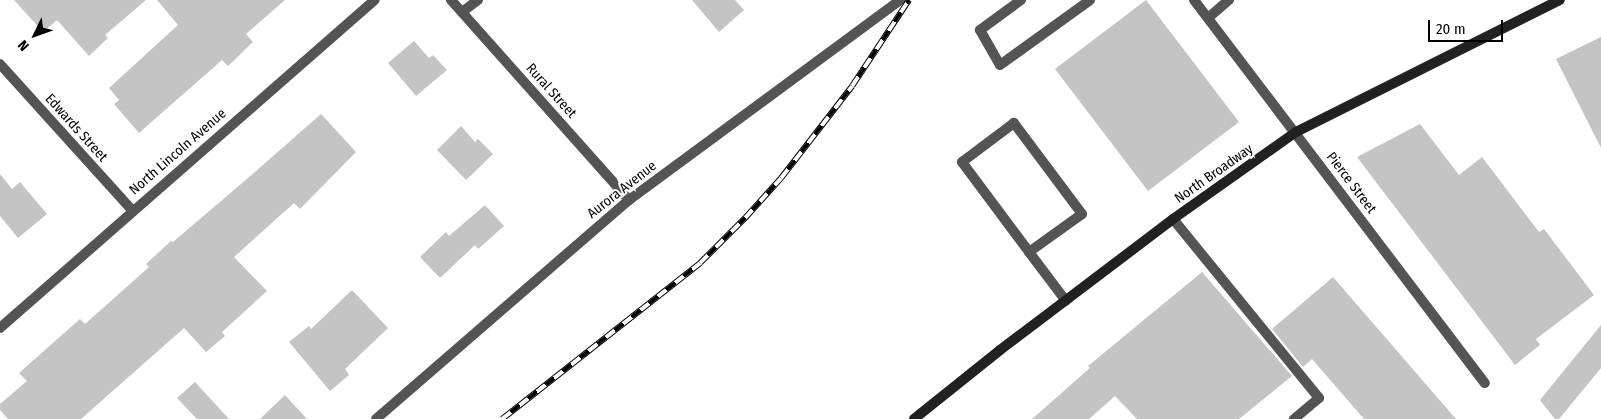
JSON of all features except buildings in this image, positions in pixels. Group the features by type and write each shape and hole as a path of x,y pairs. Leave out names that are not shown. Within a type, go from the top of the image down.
{"main road":[{"name":"North Broadway","path":"914,419 1173,219 1296,132 1560,0"}],"street":[{"name":"North Lincoln Avenue","path":"0,328 132,210 375,0"},
{"name":"Rural Street","path":"451,0 629,200"},
{"path":"462,12 478,0"},
{"name":"Aurora Avenue","path":"376,419 629,200 900,0"},
{"path":"1020,0 980,30 1000,65 1090,0"},
{"name":"Pierce Street","path":"1194,0 1485,383"},
{"path":"1208,18 1229,0"},
{"name":"Edwards Street","path":"0,64 132,210"},
{"path":"1029,252 1082,214 1014,123 962,162 1029,252 1066,301"},
{"path":"1173,219 1318,398 1294,419"}],"railway":[{"path":"502,419 700,263 745,218 781,178 852,86 909,0"}]}
